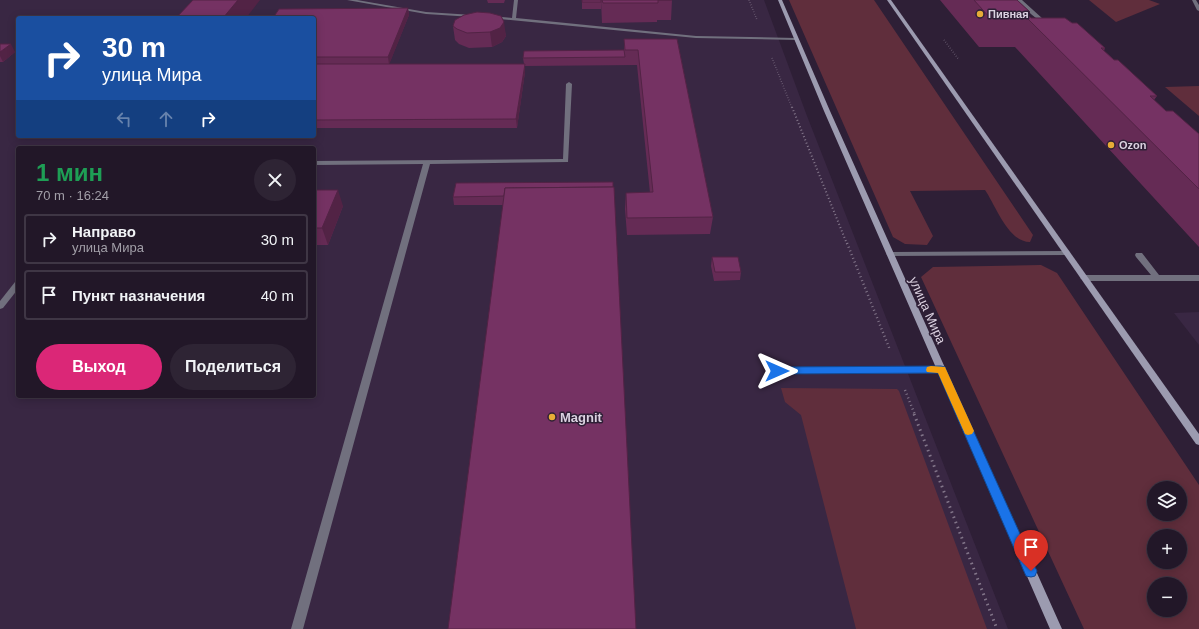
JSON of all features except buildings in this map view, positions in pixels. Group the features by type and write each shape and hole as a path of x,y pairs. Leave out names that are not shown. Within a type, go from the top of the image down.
{"main road":[{"name":"улица Мира","path":"780,0 890,254 1056,629"},
{"path":"889,0 1199,441"}],"lane":[{"path":"350,0 426,12 696,37 796,39"},
{"path":"514,19 516,0"},
{"path":"1019,0 1041,20 1054,27"},
{"path":"1194,0 1199,10"},
{"path":"316,163 566,161 570,84"},
{"path":"297,629 427,162"},
{"path":"890,254 1066,253"},
{"path":"1139,255 1157,278"},
{"path":"1084,278 1199,278"},
{"path":"0,306 16,286"},
{"path":"777,371 941,370"}],"path":[{"path":"749,0 898,370 997,629"}],"shaded area":[{"path":"0,0 764,0 807,116 1008,629 0,629"},
{"path":"789,0 874,0 1033,235 1030,242 1015,236 1009,230 985,190 910,191 933,236 927,245 905,244 893,237"},
{"path":"1089,0 1149,0 1160,4 1116,22"},
{"path":"1199,86 1199,116 1165,87"},
{"path":"1041,265 1057,273 1199,485 1199,629 1084,629 921,277 933,267"},
{"path":"1199,312 1199,345 1174,313"},
{"path":"781,388 897,389 899,391 987,629 856,629 801,415 785,402"}],"slow traffic":[{"path":"931,370 941,370 968,431"}],"place":[{"name":"Пивная","path":"980,14"},
{"name":"Ozon","path":"1111,145"},
{"name":"Magnit","path":"552,417"}],"route":[{"path":"777,371 941,370 1031,571"}]}
